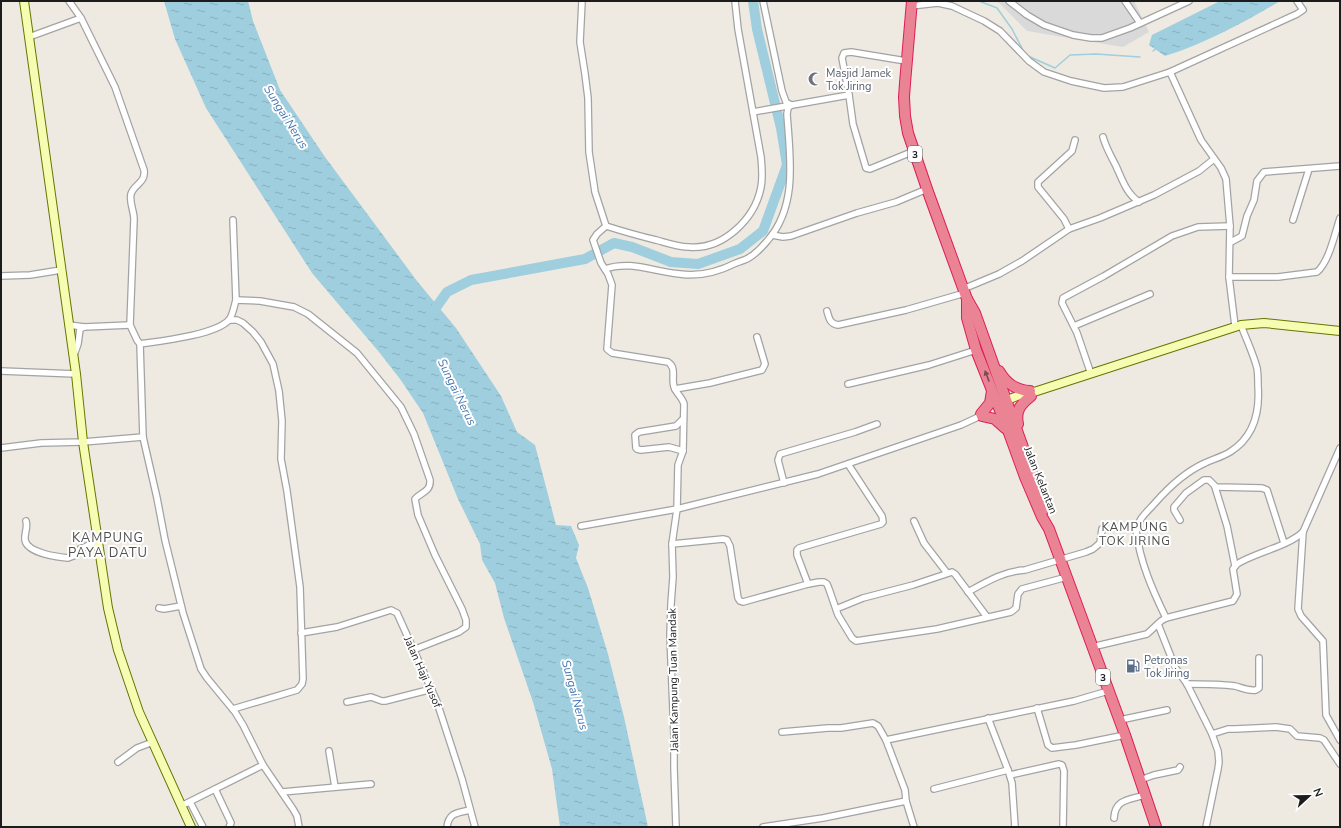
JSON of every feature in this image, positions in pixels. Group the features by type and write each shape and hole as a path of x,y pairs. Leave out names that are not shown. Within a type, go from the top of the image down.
{"highway":[{"name":"Jalan Kelantan","path":"912,4 904,97 908,133 965,294 975,313 991,359 1009,433 1025,477 1042,517 1049,529"},
{"name":"Jalan Kelantan","path":"965,294 967,318 976,350 992,390 1003,404 1022,444 1047,515 1049,529"},
{"path":"991,359 1008,383 1016,388 1032,393 1018,411 1017,418 1022,444"},
{"path":"992,390 990,403 981,415 996,419 1009,433"},
{"name":"3","path":"1049,529 1120,720 1156,827"}],"main road":[{"path":"24,1 76,374 83,442 108,608 118,650 139,712 191,827"},
{"path":"1003,404 1032,393 1238,326 1264,323 1340,331"}],"street":[{"path":"69,1 81,18 118,93 145,174 143,179 132,191 131,196 134,213 130,325 140,344 143,437 165,540 182,606 201,668 207,678 233,709 243,725 263,765 297,816 299,827"},
{"path":"582,1 580,42 587,91 589,152 595,192 606,226"},
{"path":"606,226 665,242 689,247 702,246 712,244 730,235 746,221 753,210 758,201 762,187 763,173 734,1"},
{"path":"763,1 782,91 786,102 789,105"},
{"path":"1010,1 1034,20 1053,29 1083,37 1102,38 1130,28 1189,1"},
{"path":"1125,1 1140,23"},
{"path":"912,4 943,4 952,6 1000,31 1029,61 1044,72 1088,85 1104,88 1123,87 1170,72 1297,14 1303,10 1298,4"},
{"path":"29,37 81,18"},
{"path":"906,61 851,52 844,53 842,58 855,135 866,168 870,168 914,151"},
{"path":"1166,618 1145,571 1140,554 1136,530 1137,526 1140,520 1168,489 1193,469 1232,450 1246,438 1255,421 1258,396 1257,368 1238,326 1229,277 1231,242 1226,179 1221,168 1200,140 1186,105 1170,72"},
{"path":"753,112 849,95"},
{"path":"605,269 615,265 631,265 680,274 705,275 751,257 772,235 779,223 788,198 790,174 787,111 789,105"},
{"path":"1103,137 1106,147 1126,190 1139,202"},
{"path":"1069,229 1064,219 1037,185 1038,182 1072,151 1075,140"},
{"path":"827,311 831,322 838,325 906,310 965,294 1022,261 1069,229 1139,202 1195,173 1214,159"},
{"path":"1231,242 1242,236 1247,216 1255,196 1257,181 1264,172 1340,166"},
{"path":"1293,220 1309,169"},
{"path":"772,235 783,237 791,236 857,213 896,202 927,189"},
{"path":"1229,277 1278,277 1317,272 1327,258 1340,218"},
{"path":"229,320 236,300 233,220"},
{"path":"606,226 593,240 601,263 608,274 612,285 607,349 612,354 668,362 673,367 675,389 710,383 762,370 765,364 757,337"},
{"path":"1090,374 1074,326 1062,303 1063,298 1172,236 1198,228 1230,226"},
{"path":"1,276 30,275 61,270"},
{"path":"1074,326 1150,294"},
{"path":"236,300 260,301 286,305 308,314 357,353 395,399 404,413 414,434 430,480 428,490 415,500 418,515 435,555 462,609 467,624 466,627 459,632 413,650"},
{"path":"140,344 214,329 229,320 238,320 253,332 268,354 275,371 281,411 280,459 287,491 300,578 303,678 300,687 297,690 233,709"},
{"path":"69,325 130,325"},
{"path":"73,357 80,329 84,326"},
{"path":"848,384 929,365 976,350"},
{"path":"1,371 76,374"},
{"name":"Jalan Kampung Tuan Mandak","path":"675,389 684,404 683,451 678,465 677,509 672,544 673,577 670,636 676,827"},
{"path":"581,526 677,509 825,472 961,425 1003,404"},
{"path":"683,419 676,426 639,432 634,437 637,449 641,450 669,447 683,451"},
{"path":"784,483 778,460 780,454 877,424"},
{"path":"1,448 41,443 83,442 143,437"},
{"path":"1340,448 1303,532 1298,609 1301,616 1323,641 1326,715 1340,740"},
{"path":"808,584 797,556 797,550 799,548 883,522 882,516 848,464"},
{"path":"1092,647 1147,634 1166,618 1233,601 1236,594 1233,572 1235,566 1227,526 1215,487 1211,481 1205,479 1202,480 1186,493 1174,509 1180,520"},
{"path":"1215,487 1262,488 1267,490 1284,543"},
{"path":"26,521 26,544 35,551 68,558 76,555 80,549 98,541"},
{"path":"914,521 924,543 947,573"},
{"path":"968,592 991,580 1009,573 1086,552 1099,545 1102,529"},
{"path":"1235,566 1297,537 1303,532"},
{"path":"672,544 723,539 727,540 730,546 738,598 743,602 808,584 819,582 826,584 836,608 852,638 860,642 937,628 1014,610 1017,605 1018,594 1022,589 1067,577"},
{"path":"836,608 863,598 913,585 952,572 987,616"},
{"path":"159,608 164,609 182,606"},
{"name":"Jalan Haji Yusof","path":"301,633 337,627 391,610 397,613 438,702 458,765 475,827"},
{"path":"1158,624 1175,667 1187,684 1212,734 1218,751 1219,762 1206,827"},
{"path":"1187,684 1235,686 1250,691 1256,690 1259,688 1259,658"},
{"path":"347,702 371,697 384,701 432,689"},
{"path":"886,740 1085,698 1108,691"},
{"path":"1037,708 1048,745 1052,748 1076,745 1125,735"},
{"path":"1120,720 1167,710"},
{"path":"988,718 1009,772 1014,796 1015,827"},
{"path":"782,732 841,728 873,723 878,726 886,740 905,790 906,801 914,827"},
{"path":"1212,734 1228,729 1276,727 1290,729 1297,736 1320,738 1324,740 1340,764"},
{"path":"118,762 137,748 153,742"},
{"path":"329,751 335,787"},
{"path":"934,788 1009,772 1059,764 1062,765 1064,771 1062,827"},
{"path":"181,806 263,765"},
{"path":"1140,780 1154,775 1178,770 1180,767"},
{"path":"282,792 371,784"},
{"path":"215,789 231,823 229,827"},
{"path":"1114,818 1114,812 1120,803 1145,795"},
{"path":"762,827 780,826 906,801"},
{"path":"190,802 203,827"},
{"path":"447,827 448,819 452,815 470,810"}],"shaded area":[{"path":"997,1 1134,1 1149,32 1123,47 1027,31"}],"water":[{"name":"Sungai Nerus","path":"164,1 248,1 253,21 280,90 325,157 417,281 456,328 501,396 517,432 535,445 556,525 571,526 579,545 576,558 588,588 608,654 624,717 648,827 560,827 552,769 533,702 504,618 495,583 482,560 480,544 458,499 423,413 400,379 379,352 312,273 206,108 175,39"},
{"path":"1220,1 1280,1 1224,32 1180,51 1165,56 1149,45 1152,35"}],"waterway":[{"path":"430,316 447,292 471,280 585,259 614,243 632,247 671,262 698,264 740,249 763,231 787,165 781,128 757,29 753,1"},
{"path":"979,1 997,8 1012,29 1025,54"},
{"path":"1153,51 1157,48"},
{"path":"1028,56 1055,68 1070,55 1096,54 1140,57"}],"place":[{"name":"Masjid Jamek Tok Jiring","path":"815,79"},
{"name":"Petronas Tok Jiring","path":"1133,666"}],"district":[{"name":"KAMPUNG TOK JIRING","path":"1135,534"},
{"name":"KAMPUNG PAYA DATU","path":"108,544"}]}
